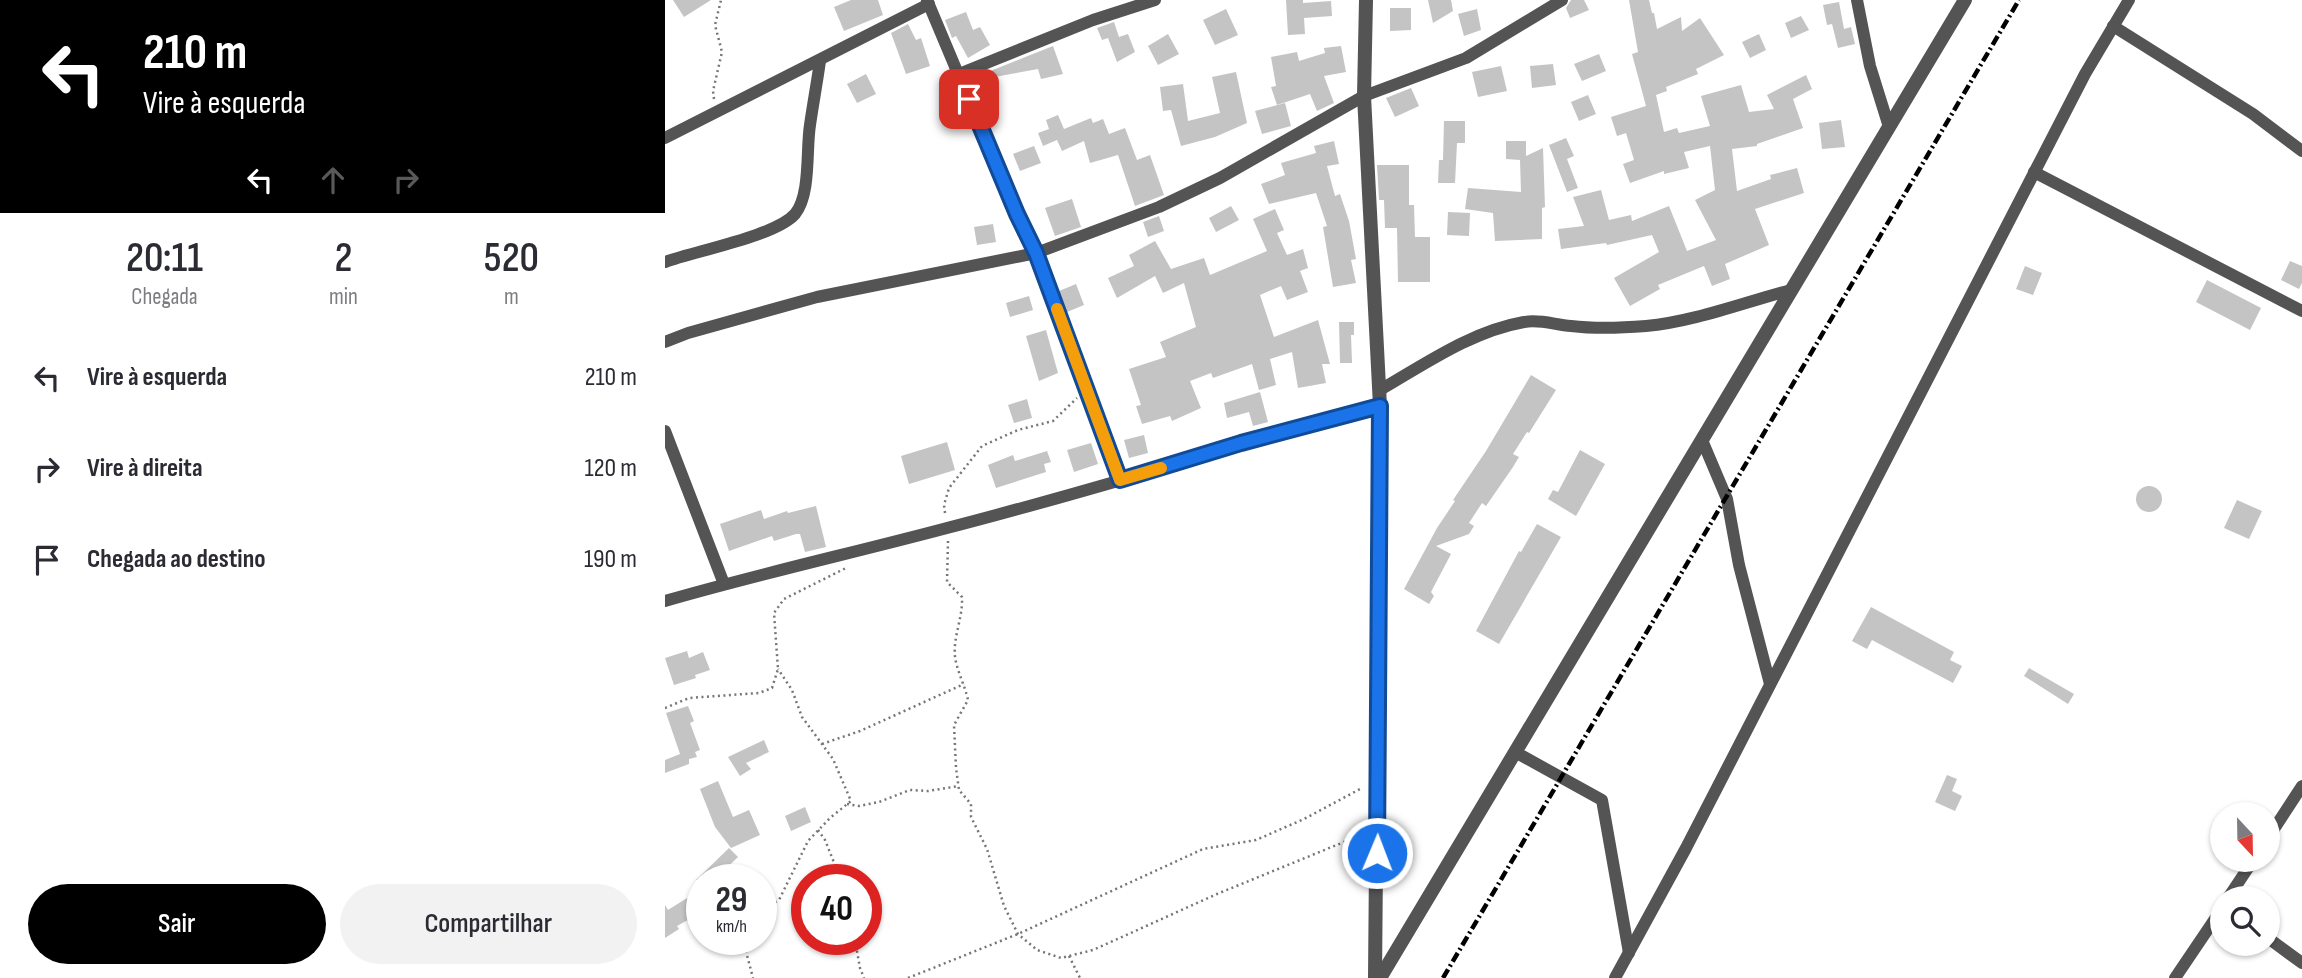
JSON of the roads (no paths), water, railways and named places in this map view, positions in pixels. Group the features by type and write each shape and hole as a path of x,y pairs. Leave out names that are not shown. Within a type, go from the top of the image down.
{"street":[{"path":"959,74 1129,4 1155,0"},
{"path":"1366,0 1364,96 1380,390 1375,978"},
{"path":"665,342 688,333 817,298 1036,253 1159,207 1220,178 1364,96 1466,58 1543,5 1562,0"},
{"path":"1857,0 1870,66 1889,127"},
{"path":"1380,978 1965,0"},
{"path":"1615,978 1686,848 2085,74 2129,0"},
{"path":"665,138 820,61 928,2 1036,253 1120,480"},
{"path":"2113,26 2253,114 2302,151"},
{"path":"665,262 753,235 794,215 804,190 809,126 820,61"},
{"path":"2034,172 2302,311"},
{"path":"1380,390 1478,336 1525,321 1598,328 1649,326 1791,290"},
{"path":"665,601 949,528 1241,443 1380,406"},
{"path":"665,431 724,584"},
{"path":"1702,440 1727,499 1739,565 1770,684"},
{"path":"1515,752 1602,800 1629,953"},
{"path":"2280,820 2302,786"},
{"path":"2175,978 2210,926"},
{"path":"2280,947 2302,963"}],"railway":[{"path":"1443,978 2019,0"}]}
